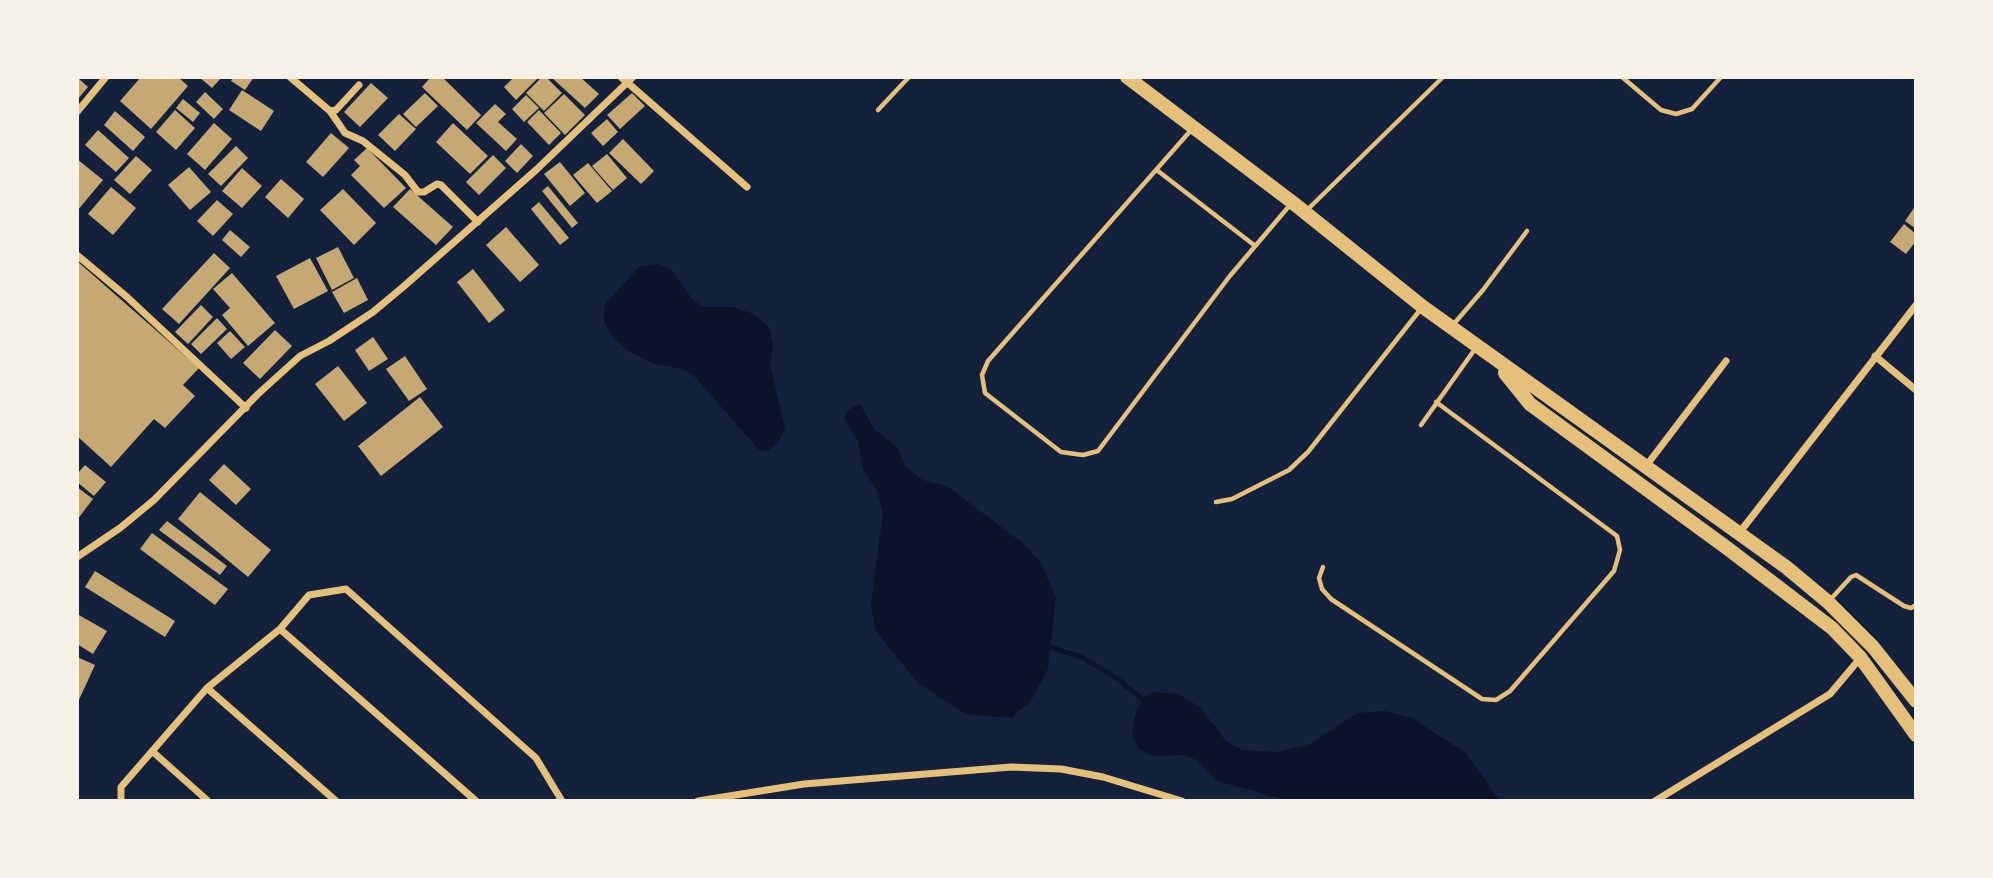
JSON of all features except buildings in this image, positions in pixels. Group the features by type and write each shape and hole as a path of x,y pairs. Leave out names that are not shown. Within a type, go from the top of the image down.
{"highway":[{"path":"1127,77 1493,359 1740,532 1828,602 1873,647 1916,701"},
{"path":"1493,359 1530,404 1832,628 1860,657 1916,735"}],"street":[{"path":"77,112 106,77"},
{"path":"290,77 330,111 345,133 363,141 405,175 418,192 424,192 437,184 441,185 478,222"},
{"path":"77,557 120,528 154,500 258,394 300,356 329,341 373,312 478,222 556,152 627,79 747,187"},
{"path":"330,111 336,110 359,85"},
{"path":"77,256 127,297 246,408"},
{"path":"1740,532 1916,305"},
{"path":"1875,356 1916,390"},
{"path":"1646,466 1726,361"},
{"path":"121,801 121,787 207,688 280,629 309,595 346,589 536,758 562,801"},
{"path":"280,629 476,801"},
{"path":"1655,801 1830,694 1860,657 1873,647"},
{"path":"207,688 336,801"},
{"path":"152,751 208,801"},
{"path":"698,801 804,784 1011,767 1061,769 1093,775 1182,801"},
{"path":"459,801 467,793"}],"lane":[{"path":"878,110 908,77"},
{"path":"1305,212 1443,77"},
{"path":"1622,77 1661,110 1676,114 1692,109 1721,77"},
{"path":"1193,128 1158,171 988,361 982,375 985,393 1061,452 1083,455 1098,451 1254,245 1292,202"},
{"path":"1158,171 1254,245"},
{"path":"1452,326 1489,283 1527,231"},
{"path":"1216,502 1232,499 1289,470 1423,307"},
{"path":"1420,425 1477,345"},
{"path":"1323,567 1319,578 1322,589 1331,599 1482,699 1496,700 1510,691 1614,571 1620,550 1617,536 1436,402"},
{"path":"1828,602 1856,575 1904,606 1911,608 1916,605"}],"water":[{"path":"658,264 672,270 692,299 703,307 733,307 754,314 769,327 773,345 770,365 785,428 779,441 768,451 759,450 695,377 684,369 657,365 628,351 613,337 604,322 605,304 640,266"},
{"path":"860,404 875,430 897,447 906,467 923,480 947,486 1024,544 1041,563 1056,598 1048,669 1031,701 1011,718 965,714 918,683 875,630 871,604 883,512 877,490 863,470 858,441 844,418 848,410"},
{"path":"1152,692 1178,694 1200,707 1226,741 1242,750 1278,752 1310,744 1357,713 1385,711 1412,718 1466,753 1500,801 1290,801 1217,781 1196,760 1184,755 1153,756 1139,749 1132,736 1135,716 1142,699"}],"waterway":[{"path":"1050,647 1081,657 1115,677 1142,699"}]}
